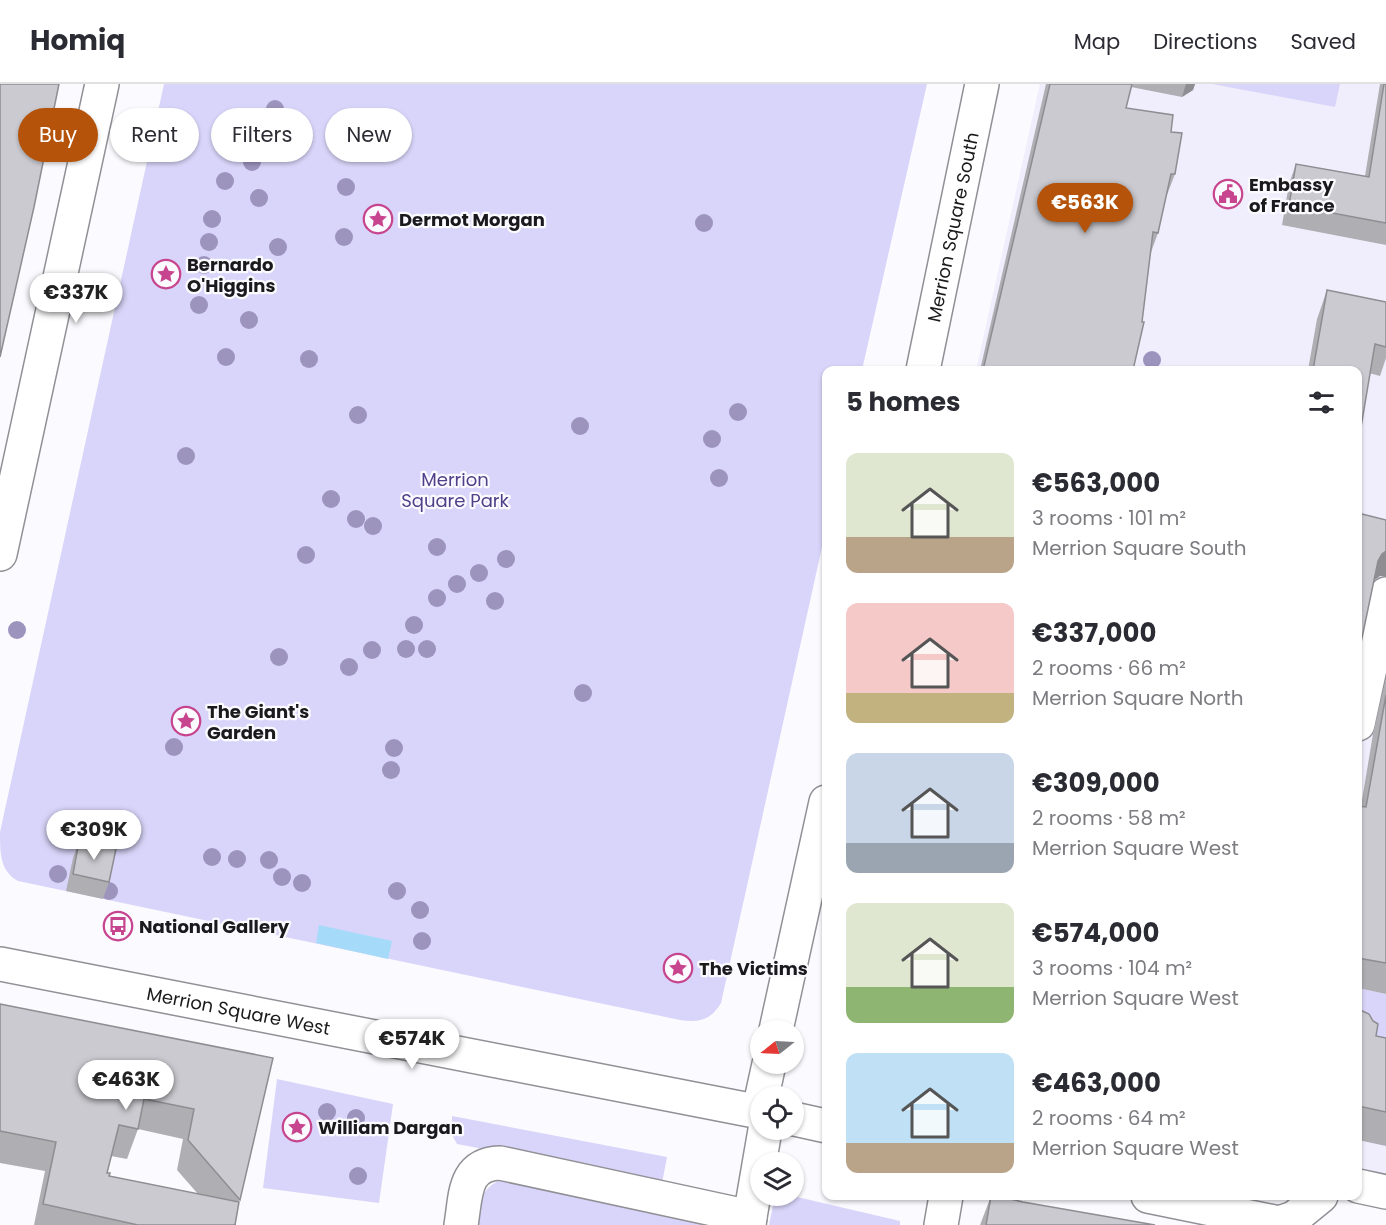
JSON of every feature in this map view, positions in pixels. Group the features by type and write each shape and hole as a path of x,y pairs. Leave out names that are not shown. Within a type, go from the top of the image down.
{"street":[{"path":"0,554 102,84"},
{"name":"Merrion Square South","path":"923,366 982,84"},
{"path":"1362,717 1375,693 1386,594"},
{"path":"778,1020 822,820"},
{"name":"Merrion Square West","path":"0,964 750,1108"},
{"path":"804,1121 822,1125"},
{"path":"461,1225 467,1185 475,1169 486,1163 500,1163 749,1221 758,1140"},
{"path":"1362,1187 1386,1192"},
{"path":"941,1225 945,1200"},
{"path":"1174,1200 1294,1218 1317,1200"}],"shaded area":[{"path":"1040,84 1386,84 1386,1185 1362,1180 1362,366 977,366"}],"green space":[{"name":"Merrion Square Park","path":"164,84 927,84 863,366 822,366 822,547 721,1003 709,1017 693,1021 680,1020 18,881 4,867 0,832 147,162 199,162 199,108 159,108"},
{"path":"1212,84 1340,84 1335,107"},
{"path":"1362,989 1386,994 1386,1072 1362,1050"},
{"path":"277,1079 393,1104 379,1203 263,1188"},
{"path":"452,1116 667,1157 662,1183 457,1144 452,1135"},
{"path":"500,1180 722,1225 474,1225 481,1198 488,1188"},
{"path":"804,1199 900,1221 900,1225 769,1225 773,1206 804,1206"}],"water":[{"path":"319,925 392,941 388,959 316,943"}],"building":[{"path":"0,84 59,84 54,108 18,108 18,162 43,162 0,357"},
{"path":"1050,84 1132,84 1126,108 1173,115 1171,132 1182,133 1175,174 1171,174 1158,233 1153,232 1142,322 1144,322 1134,366 984,366"},
{"path":"1384,84 1386,84 1386,223 1289,205 1296,164 1369,177"},
{"path":"1327,290 1386,302 1386,347 1375,344 1362,421 1362,366 1314,366"},
{"path":"1362,514 1386,520 1386,551 1378,561 1362,638"},
{"path":"1386,695 1386,963 1362,959 1362,806 1366,807"},
{"path":"79,841 116,849 109,882 73,874"},
{"path":"0,1004 273,1058 240,1200 188,1140 194,1109 144,1099 138,1129 119,1125 107,1173 110,1173 109,1176 239,1202 235,1225 138,1225 43,1204 56,1142 0,1131"},
{"path":"1362,1011 1369,1014 1378,1024 1376,1036 1386,1038 1386,1112 1362,1107"},
{"path":"990,1200 1014,1200 1155,1225 986,1225"}],"place":[{"name":"Embassy of France","path":"1228,194"},
{"name":"Dermot Morgan","path":"378,219"},
{"name":"Bernardo O'Higgins","path":"166,274"},
{"name":"The Giant's Garden","path":"186,721"},
{"name":"National Gallery","path":"118,926"},
{"name":"The Victims","path":"678,968"},
{"name":"William Dargan","path":"297,1127"}]}
